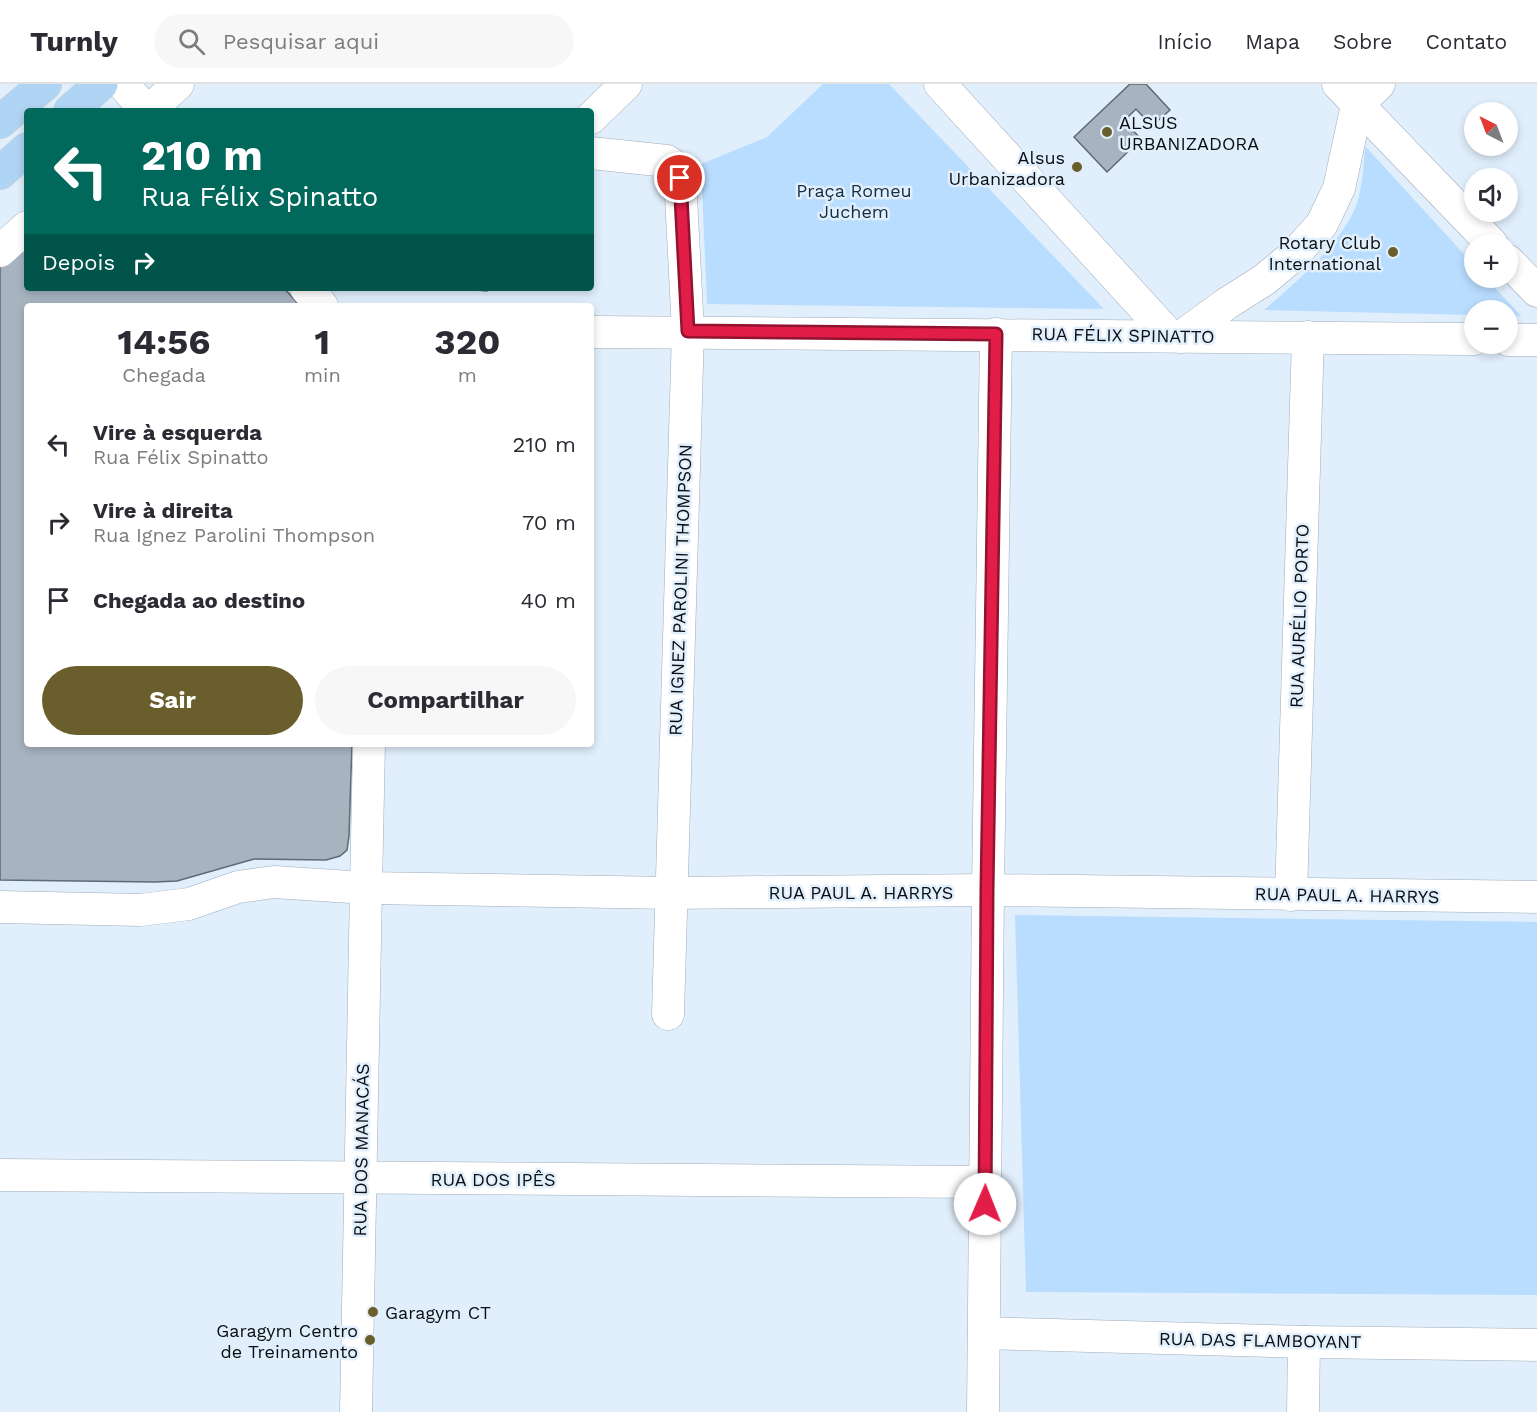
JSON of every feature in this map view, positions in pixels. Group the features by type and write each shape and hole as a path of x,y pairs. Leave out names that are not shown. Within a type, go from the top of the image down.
{"main road":[{"path":"0,122 45,84"},
{"path":"73,108 101,84"},
{"path":"0,173 24,152"}],"street":[{"path":"123,84 144,108"},
{"path":"150,108 178,84"},
{"path":"594,115 626,84"},
{"path":"940,84 1175,336 1264,280 1294,255 1322,224 1339,188 1347,94"},
{"path":"1347,94 1379,84"},
{"path":"1347,94 1482,234"},
{"name":"RUA IGNEZ PAROLINI THOMPSON","path":"594,153 667,161 675,167 680,178 688,331 668,1014"},
{"path":"0,251 24,230"},
{"path":"1518,271 1537,291"},
{"path":"309,291 319,303"},
{"name":"RUA FÉLIX SPINATTO","path":"594,332 1464,339"},
{"path":"984,1412 987,890 996,334"},
{"name":"RUA AURÉLIO PORTO","path":"1291,895 1308,337"},
{"path":"1518,340 1537,340"},
{"name":"RUA DOS MANACÁS","path":"356,1412 369,747"},
{"name":"RUA PAUL A. HARRYS","path":"0,908 141,910 189,904 238,887 274,882 366,888 671,893 987,890 1537,897"},
{"name":"RUA DOS IPÊS","path":"0,1175 986,1182"},
{"name":"RUA DAS FLAMBOYANT","path":"984,1333 1304,1342 1537,1345"},
{"path":"1303,1412 1304,1342"}],"green space":[{"name":"Praça Romeu Juchem","path":"823,84 889,84 1104,309 707,304 701,164 767,137"},
{"path":"1365,146 1464,254 1464,288 1495,288 1506,300 1464,300 1464,315 1264,310 1324,254 1344,229 1356,207 1362,181"},
{"path":"1015,915 1537,922 1537,1295 1026,1292"}],"building":[{"name":"ALSUS URBANIZADORA","path":"1130,84 1146,84 1170,110 1152,126 1136,109 1124,121 1141,139 1107,172 1074,137"},
{"path":"24,247 24,291 287,291 297,303 24,303 24,747 352,747 349,836 347,850 340,856 326,860 254,859 177,881 0,880 0,264"}],"place":[{"name":"ALSUS URBANIZADORA","path":"1107,132"},
{"name":"Alsus Urbanizadora","path":"1077,167"},
{"name":"Rotary Club International","path":"1393,252"},
{"name":"Garagym CT","path":"373,1312"},
{"name":"Garagym Centro de Treinamento","path":"370,1340"}],"route":[{"path":"680,178 688,331 996,334 987,890 985,1204"}]}
